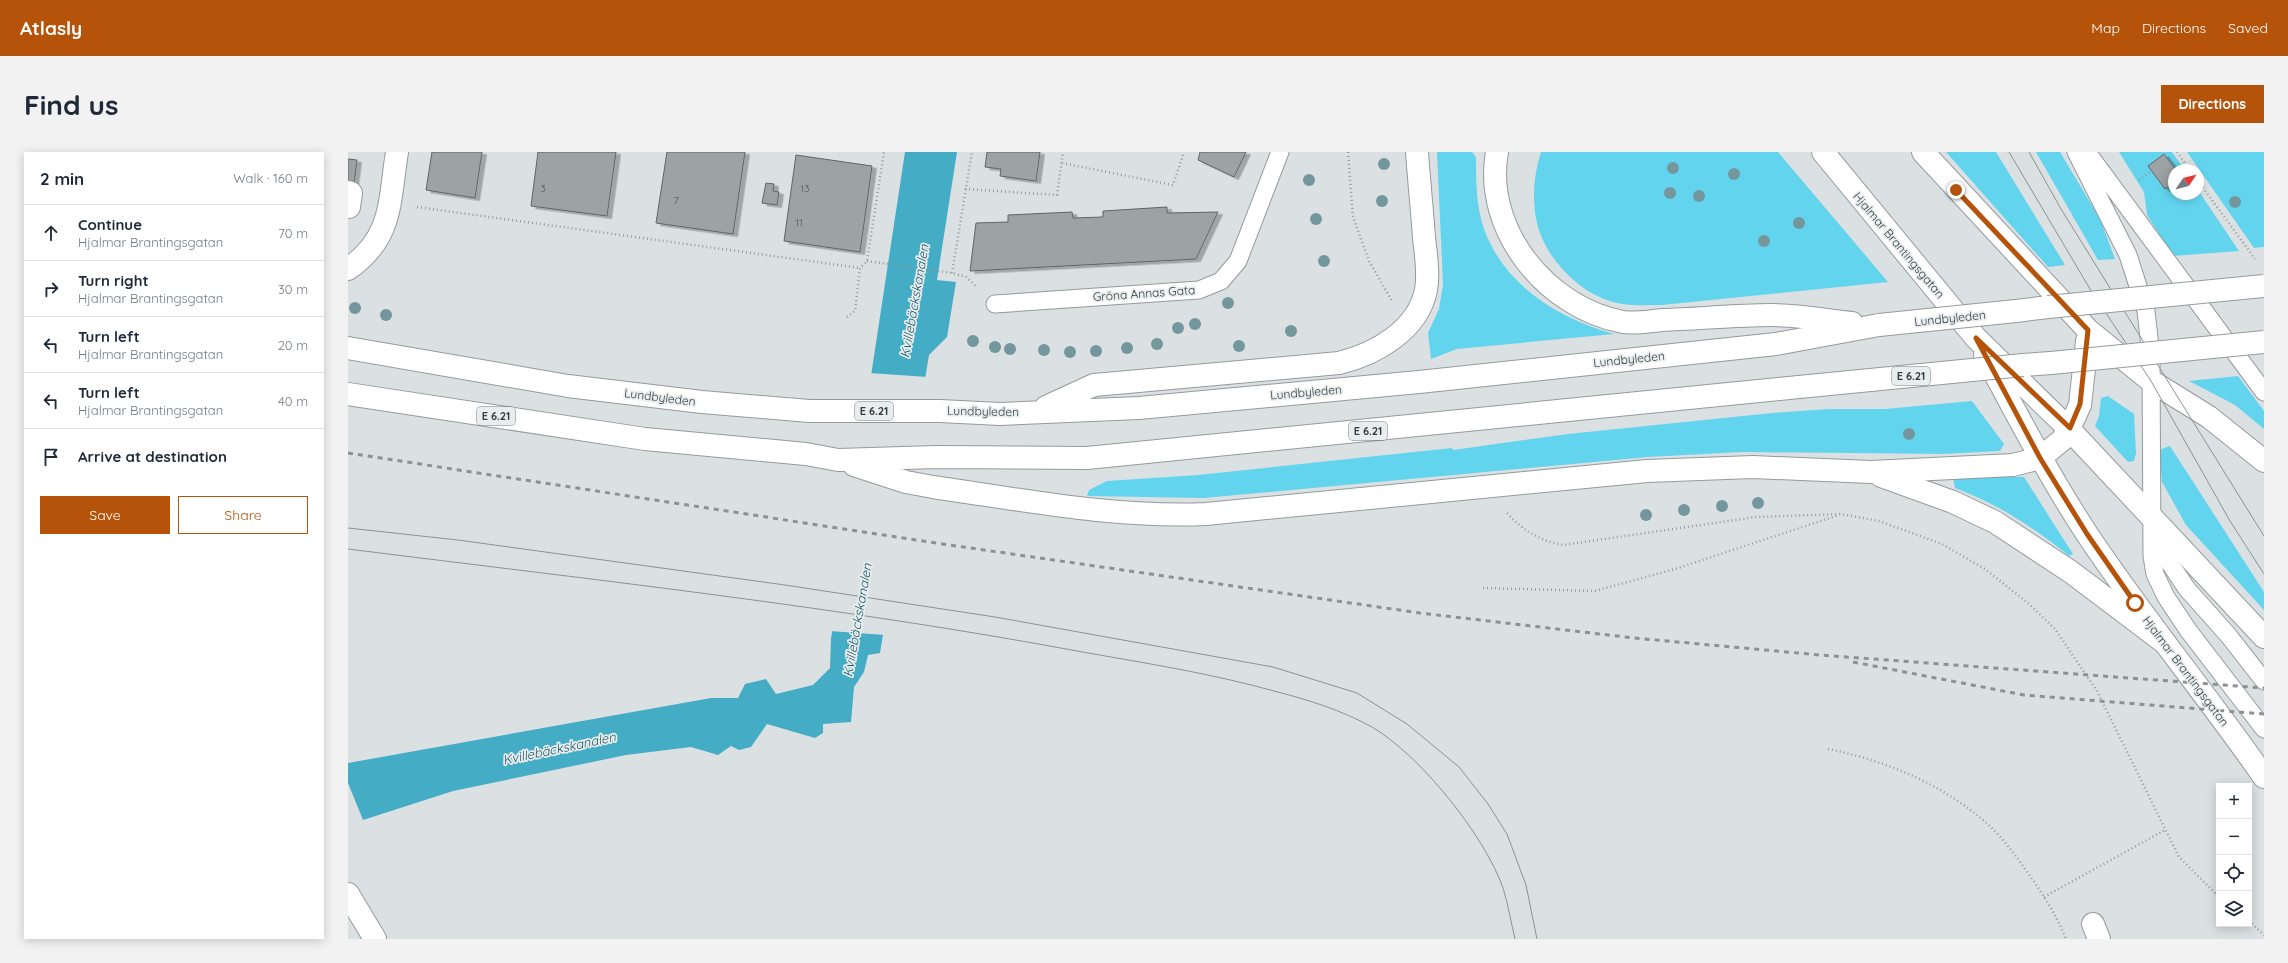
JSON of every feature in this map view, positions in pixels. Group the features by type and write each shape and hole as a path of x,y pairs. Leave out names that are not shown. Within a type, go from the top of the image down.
{"main road":[{"path":"355,264 375,245 386,224 397,152"},
{"path":"1036,411 1094,385 1339,363 1361,358 1390,340 1412,320 1419,310 1426,290 1427,269 1417,152"},
{"path":"1497,152 1494,167 1497,203 1509,235 1540,277 1570,300 1595,315 1624,322 1771,315 1879,325"},
{"name":"Hjalmar Brantingsgatan","path":"1823,152 1976,338 2070,428 2153,520 2264,637"},
{"path":"1923,152 2088,330 2118,357 2151,381 2208,417 2264,461"},
{"name":"Lundbyleden","path":"348,348 568,386 702,402 809,411 940,411 1000,414 1170,405 1411,382 1776,344 1879,325 2264,286"},
{"path":"838,460 906,482 934,487 1102,511 1170,515 1206,514 1647,472 1753,466 1871,472 1994,467 2029,463 2040,458 2062,440 2070,428 2080,404 2088,330"},
{"name":"Hjalmar Brantingsgatan","path":"1976,338 2040,458 2087,534 2264,777"},
{"name":"E 6.21","path":"348,394 645,439 806,454 838,460 936,457 1087,458 2264,342"},
{"path":"1871,472 1953,502 1996,522 2071,572 2165,643"},
{"path":"348,894 375,939"}],"lane":[{"name":"Gröna Annas Gata","path":"995,304 1199,290 1221,281 1238,261 1280,152"},
{"path":"2076,152 2128,255 2146,311 2151,356 2152,556 2155,574 2166,597 2188,630 2264,729"},
{"path":"2087,152 2264,392"},
{"path":"2153,520 2171,565 2187,589 2228,635 2264,681"}],"path":[{"path":"847,317 855,311 860,268 867,261 884,152"},
{"path":"952,273 972,152"},
{"path":"966,189 1057,195 1063,152"},
{"path":"1062,163 1172,185 1184,152"},
{"path":"1348,152 1353,217 1370,262 1395,307"},
{"path":"2177,152 2186,164"},
{"path":"2141,179 2151,171"},
{"path":"2204,189 2260,265"},
{"path":"389,203 860,268"},
{"path":"867,261 952,273 966,277 995,304"},
{"path":"1503,508 1515,522 1530,533 1546,542 1563,545 1756,517 1841,514 1879,521 1942,544 1985,569 2028,603 2055,629 2097,691 2179,857 2216,894"},
{"path":"1484,588 1595,592 1675,569 1841,514"},
{"path":"1828,749 1872,759 1904,773 1956,800 1984,820 2009,846 2044,897 2066,939"},
{"path":"2044,897 2165,830"},
{"path":"2252,924 2264,935"}],"shaded area":[{"path":"1437,152 1472,152 1476,157 1478,202 1484,229 1493,249 1505,267 1520,283 1536,297 1554,309 1573,319 1614,334 1457,349 1431,359 1428,333 1439,309 1443,284"},
{"path":"1541,152 1778,152 1888,282 1662,305 1631,305 1609,301 1591,292 1569,276 1551,255 1544,243 1536,218 1534,202 1535,177"},
{"path":"1946,152 1996,152 2065,265 2048,267"},
{"path":"2036,152 2060,152 2100,219 2115,259 2098,260"},
{"path":"2119,152 2172,152 2181,164 2168,164 2168,200 2204,199 2239,251 2173,256 2147,215 2144,192"},
{"path":"2187,152 2264,152 2264,247 2254,248 2204,176 2204,164 2195,164"},
{"path":"2238,376 2264,411 2264,429 2235,405 2189,381"},
{"path":"2108,396 2134,414 2136,453 2134,461 2128,462 2095,426 2099,416 2101,398"},
{"path":"1972,401 2004,444 2000,451 1943,454 1742,452 1648,457 1204,498 1087,496 1089,490 1107,481 1198,475 1452,448 1453,450 1568,434 1772,413 1829,409 1885,409"},
{"path":"2170,446 2264,592 2264,610 2186,525 2162,482 2159,450"},
{"path":"1953,477 2024,477 2073,554 2069,556 2042,535 2015,517 1986,501 1955,488"}],"water":[{"name":"Kvillebäckskanalen","path":"905,152 957,152 937,280 956,282 947,337 929,355 880,653 868,655 864,672 854,687 851,722 823,724 823,733 815,738 767,724 751,747 739,750 731,746 718,755 691,747 626,755 453,791 363,820 348,783 348,763 711,698 738,698 745,684 766,679 776,694 813,685 830,668 831,639"}],"pier":[{"path":"869,373 928,377 885,635 830,631"}],"building":[{"path":"432,152 482,152 475,198 426,190"},
{"path":"538,152 616,152 607,216 531,206"},
{"path":"667,152 745,152 733,234 656,223"},
{"path":"987,152 1040,152 1036,181 1000,176 1001,169 985,167"},
{"path":"1200,152 1246,152 1234,177 1198,160"},
{"path":"2164,154 2172,164 2168,164 2168,187 2165,189 2148,166"},
{"path":"796,155 872,166 860,252 784,241"},
{"path":"348,159 357,160 354,183 348,182"},
{"path":"766,183 774,184 773,191 779,192 777,205 762,203"},
{"path":"1167,207 1167,213 1218,212 1196,259 970,271 976,223 1008,222 1008,215 1072,212 1073,218 1103,217 1103,211"}],"tram line":[{"path":"2009,152 2090,289 2151,381 2230,521 2264,574"},
{"path":"2029,152 2061,209 2264,536"},
{"path":"348,528 458,540 785,585 995,617 1273,667 1357,693 1407,724 1459,767 1488,804 1507,834 1526,885 1537,939"},
{"path":"348,549 719,595 904,622 1228,679 1312,702 1360,721 1391,740 1410,757 1449,798 1482,845 1494,867 1505,894 1515,939"}],"railway":[{"path":"348,453 929,542 1420,613 1634,638 1820,655 2264,688"},
{"path":"1853,662 2024,695 2264,714"}],"route":[{"path":"1956,190 2088,330 2084,381 2080,404 2070,428 1976,338 2040,458 2087,534 2135,603"}]}
